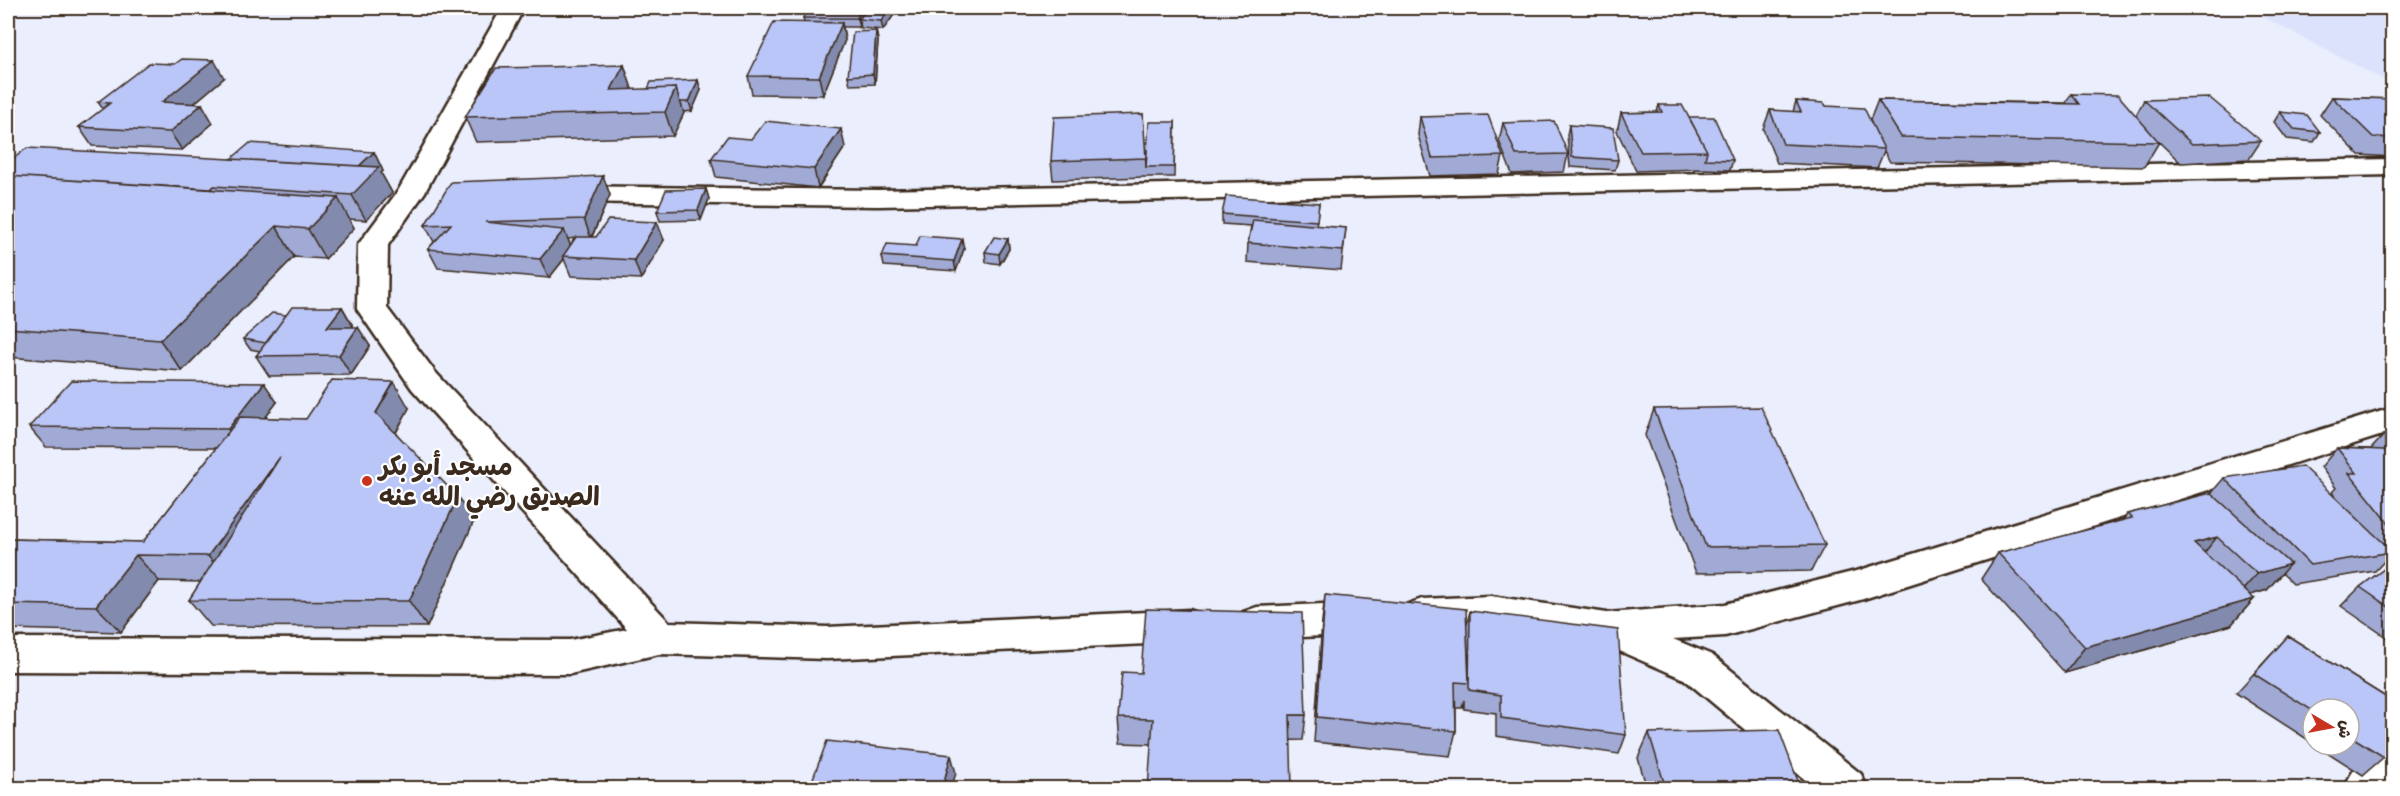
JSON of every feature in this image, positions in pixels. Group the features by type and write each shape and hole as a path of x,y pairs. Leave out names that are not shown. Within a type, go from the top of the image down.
{"street":[{"path":"513,8 423,192 373,245 372,309 424,381 658,638"},
{"path":"543,194 890,198 2392,167"},
{"path":"8,655 570,657 658,638 827,643 1491,612 1605,628 1725,620 1860,585 2392,420"},
{"path":"1605,628 1698,667 1846,789"},
{"path":"2366,789 2392,758"}],"shaded area":[{"path":"2246,8 2392,8 2392,84"}],"building":[{"path":"808,8 861,8 857,18 803,18"},
{"path":"868,8 891,8 881,21 859,19"},
{"path":"774,22 842,23 819,77 748,76"},
{"path":"876,31 873,74 848,76 853,32"},
{"path":"182,59 214,60 162,102 202,104 170,132 79,127 110,103 98,102 149,63 175,64"},
{"path":"624,65 611,90 676,88 665,112 465,117 496,68"},
{"path":"698,80 689,102 680,102 676,88 648,89 651,82"},
{"path":"2071,94 2118,95 2159,142 1901,137 1878,100 2079,104"},
{"path":"2332,97 2392,99 2392,138 2373,137"},
{"path":"2210,98 2261,141 2192,144 2144,100"},
{"path":"1796,101 1824,103 1826,106 1864,108 1884,149 1783,144 1770,110 1801,112"},
{"path":"1659,105 1682,105 1707,151 1641,152 1621,113 1662,112"},
{"path":"2280,112 2307,115 2320,132 2294,129"},
{"path":"1143,114 1146,158 1051,161 1054,117"},
{"path":"1488,115 1503,156 1432,158 1420,117"},
{"path":"1689,117 1714,117 1733,160 1705,159 1707,151"},
{"path":"765,121 841,129 814,169 711,159 727,137 751,139"},
{"path":"1554,121 1568,154 1516,155 1503,123"},
{"path":"1149,122 1175,122 1174,167 1146,167"},
{"path":"1569,125 1613,128 1618,160 1572,157"},
{"path":"250,143 374,152 359,166 231,159"},
{"path":"27,148 379,167 352,195 8,176 8,163"},
{"path":"8,176 338,198 308,229 276,226 160,340 8,328"},
{"path":"603,176 584,219 485,222 564,230 540,259 428,249 451,224 425,225 451,182"},
{"path":"706,189 698,210 657,211 666,190"},
{"path":"1226,196 1319,203 1317,221 1222,214"},
{"path":"608,220 657,222 634,260 563,256 576,237 596,237"},
{"path":"1253,220 1346,228 1343,251 1248,243"},
{"path":"920,236 962,239 954,261 882,256 887,244 916,246"},
{"path":"994,237 1008,239 999,254 985,252"},
{"path":"292,307 342,307 327,327 358,327 339,355 256,356"},
{"path":"272,313 286,315 266,343 243,339"},
{"path":"332,380 394,382 376,413 458,497 409,601 189,600 280,457 208,556 136,555 96,606 8,604 8,539 143,542 240,417 306,419"},
{"path":"71,381 264,383 228,429 29,427"},
{"path":"1761,407 1825,545 1706,547 1654,409"},
{"path":"2392,433 2392,442 2384,435"},
{"path":"2337,448 2384,450 2392,460 2392,524 2349,473 2357,473"},
{"path":"2302,466 2392,552 2310,565 2224,478"},
{"path":"2211,493 2290,564 2257,574 2217,537 2194,543 2254,599 2085,647 1998,553 2132,518 2127,514"},
{"path":"2392,563 2392,609 2360,587"},
{"path":"1325,595 1466,609 1469,683 1455,682 1456,731 1317,717"},
{"path":"1146,609 1302,613 1306,715 1290,715 1292,789 1148,789 1153,719 1118,718 1122,672 1141,673"},
{"path":"1470,611 1618,630 1626,735 1501,718 1501,695 1469,690"},
{"path":"2288,636 2392,701 2392,746 2384,757 2361,743 2361,697 2301,697 2301,703 2254,674"},
{"path":"1779,730 1801,789 1666,789 1649,733"},
{"path":"827,741 951,755 942,789 809,789"}],"place":[{"name":"مسجد أبو بكر الصديق رضي الله عنه","path":"367,481"}]}
